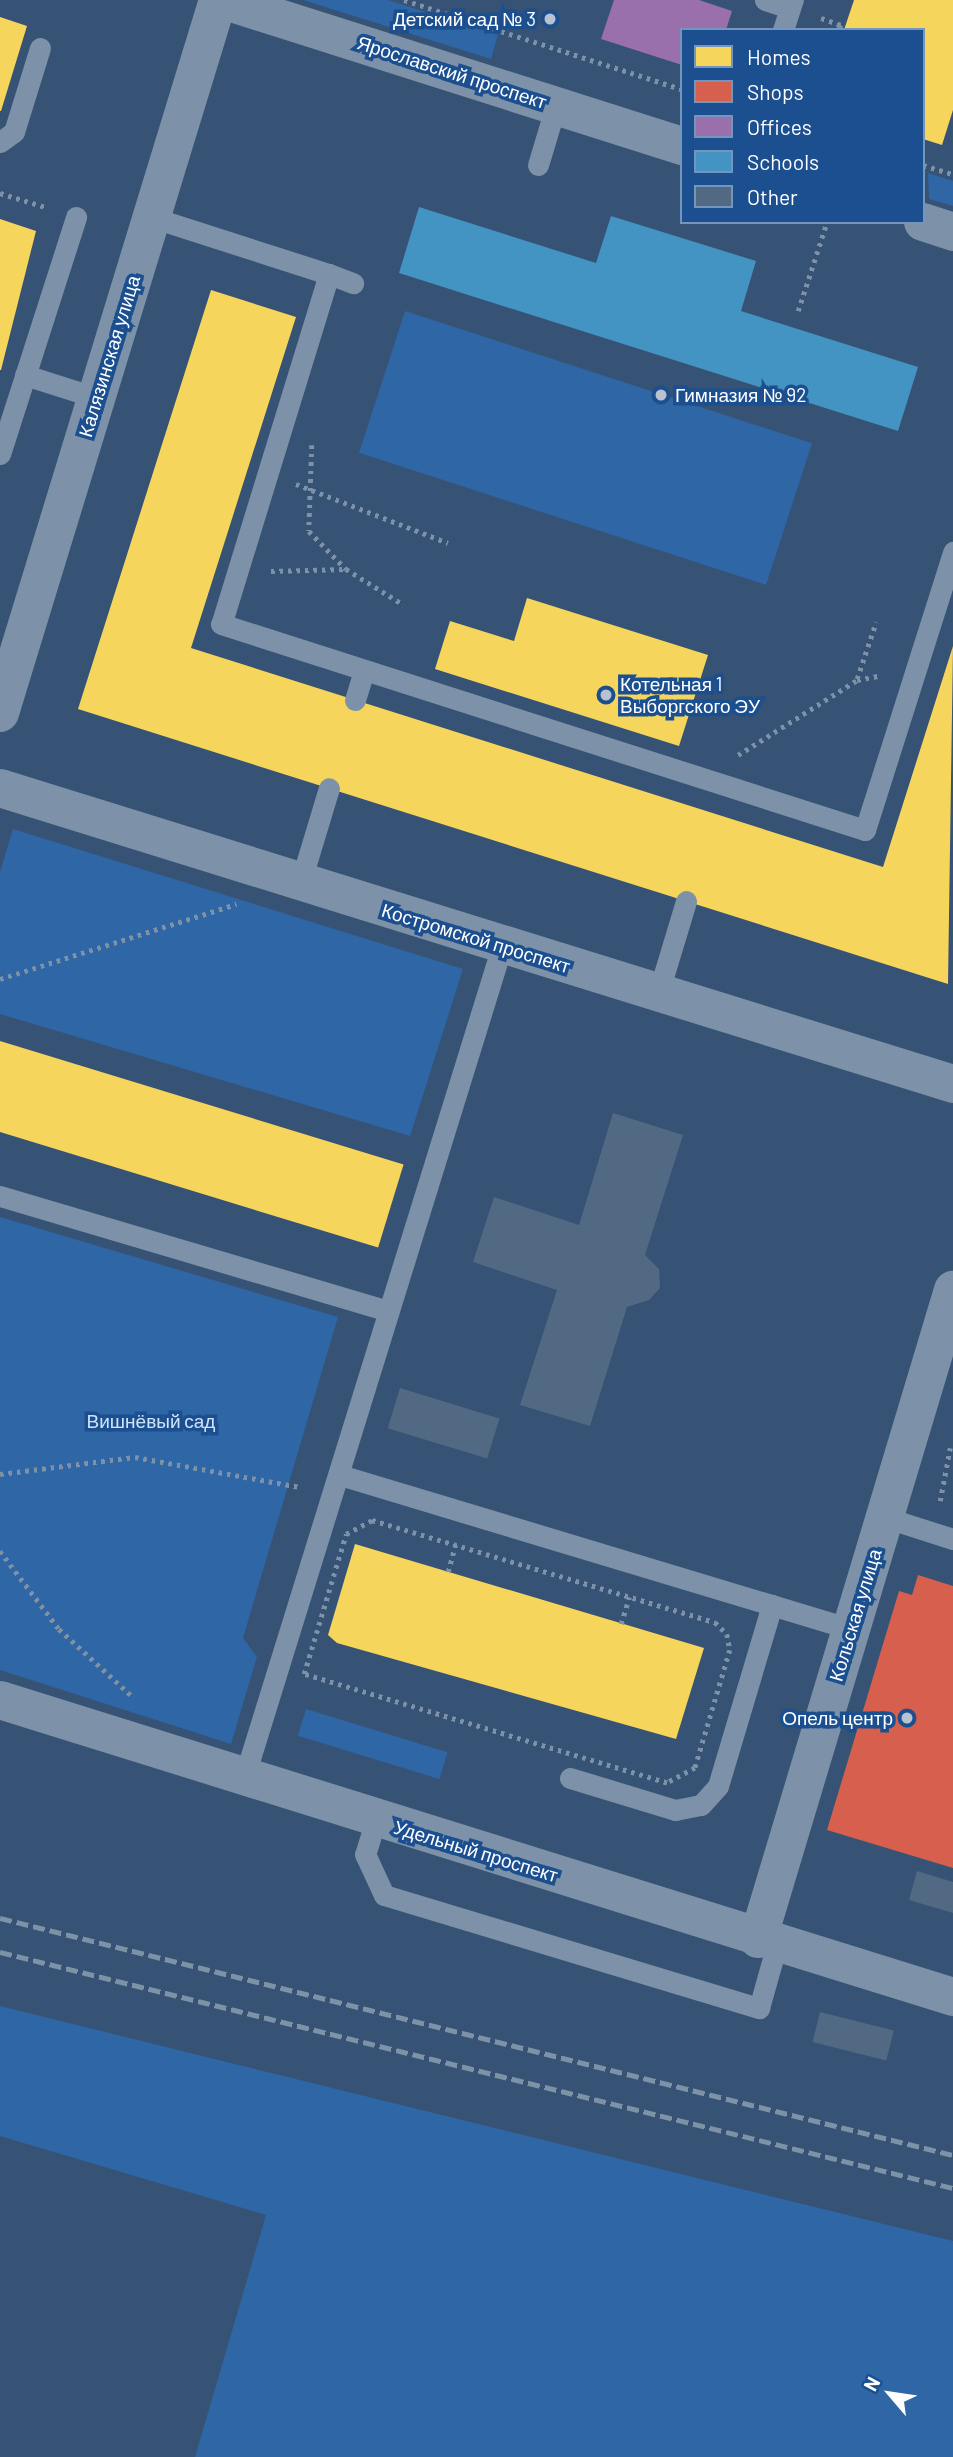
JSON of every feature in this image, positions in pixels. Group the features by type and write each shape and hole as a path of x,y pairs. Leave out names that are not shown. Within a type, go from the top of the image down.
{"street":[{"name":"Ярославский проспект","path":"220,0 680,145"},
{"name":"Калязинская улица","path":"0,713 220,0"},
{"path":"925,223 953,232"},
{"name":"Костромской проспект","path":"0,788 300,884 953,1084"},
{"name":"Кольская улица","path":"767,1941 851,1629 953,1290"},
{"name":"Удельный проспект","path":"0,1700 953,1997"}],"lane":[{"path":"765,0 796,7 784,28"},
{"path":"0,142 14,132 40,48"},
{"path":"538,165 556,105"},
{"path":"0,454 76,217"},
{"path":"151,217 353,283"},
{"path":"329,274 265,474 221,624 865,830 953,552"},
{"path":"25,375 97,398"},
{"path":"355,700 364,670"},
{"path":"300,884 329,788"},
{"path":"657,993 686,901"},
{"path":"244,1778 502,946"},
{"path":"0,1196 388,1311"},
{"path":"338,1479 851,1629"},
{"path":"884,1517 953,1539"},
{"path":"570,1779 675,1810 701,1805 718,1786 772,1605"},
{"path":"376,1819 365,1854 384,1895 759,2008 767,1941"}],"path":[{"path":"404,0 680,88"},
{"path":"796,7 841,25 840,28"},
{"path":"925,166 953,174"},
{"path":"0,193 76,217"},
{"path":"798,311 826,224"},
{"path":"265,474 312,489 448,543"},
{"path":"312,489 309,531 346,569 404,605"},
{"path":"237,572 346,569"},
{"path":"857,680 876,622"},
{"path":"732,759 857,680 916,668"},
{"path":"0,979 300,884"},
{"path":"941,1499 950,1471 950,1438"},
{"path":"0,1474 135,1457 317,1489 338,1479"},
{"path":"372,1520 629,1597 715,1622 727,1634 730,1650 699,1755 683,1779 667,1783 304,1674 346,1534 356,1524 372,1520"},
{"path":"447,1572 455,1545"},
{"path":"0,1551 59,1629 142,1705"},
{"path":"621,1624 629,1597"}],"green space":[{"path":"303,0 388,0 498,35 491,59"},
{"path":"928,173 953,181 953,206 929,199"},
{"path":"405,311 812,443 766,585 359,453"},
{"path":"13,829 463,969 410,1136 0,1014 0,872"},
{"name":"Вишнёвый сад","path":"0,1217 338,1317 243,1638 257,1657 231,1744 0,1670"},
{"path":"306,1709 448,1752 439,1779 298,1736"},
{"path":"0,2006 953,2241 953,2457 195,2457 266,2215 0,2136"}],"building: Homes":[{"path":"854,0 953,0 953,110 942,145 925,140 925,28 845,28"},
{"path":"0,17 27,26 1,111 0,111"},
{"path":"0,219 36,231 1,370 0,370"},
{"path":"211,290 296,317 191,648 883,867 953,646 948,984 78,709"},
{"name":"Котельная 1 Выборгского ЭУ","path":"527,598 708,655 679,746 435,669 450,621 514,641"},
{"path":"0,1041 404,1164 378,1248 0,1132"},
{"path":"355,1544 704,1648 676,1739 337,1643 328,1635"}],"building: Shops":[{"name":"Опель центр","path":"918,1575 953,1586 953,1868 827,1830 899,1591 912,1595"}],"building: Offices":[{"path":"614,0 699,0 732,11 727,28 680,28 680,64 601,39"}],"building: Schools":[{"path":"419,207 596,263 611,216 756,261 741,311 918,367 898,431 399,273"}],"building: Other":[{"path":"613,1113 683,1135 645,1255 659,1269 660,1288 649,1300 627,1307 590,1426 520,1405 557,1290 473,1262 494,1197 579,1225"},
{"path":"400,1388 499,1418 487,1459 388,1428"},
{"path":"917,1871 953,1882 953,1913 909,1900"},
{"path":"820,2012 894,2030 886,2060 813,2042"}],"railway":[{"path":"0,1918 953,2155"},
{"path":"0,1952 953,2188"}],"place":[{"name":"Детский сад № 3","path":"550,19"},
{"name":"Гимназия № 92","path":"661,395"},
{"name":"Котельная 1 Выборгского ЭУ","path":"606,695"},
{"name":"Опель центр","path":"907,1718"}]}
